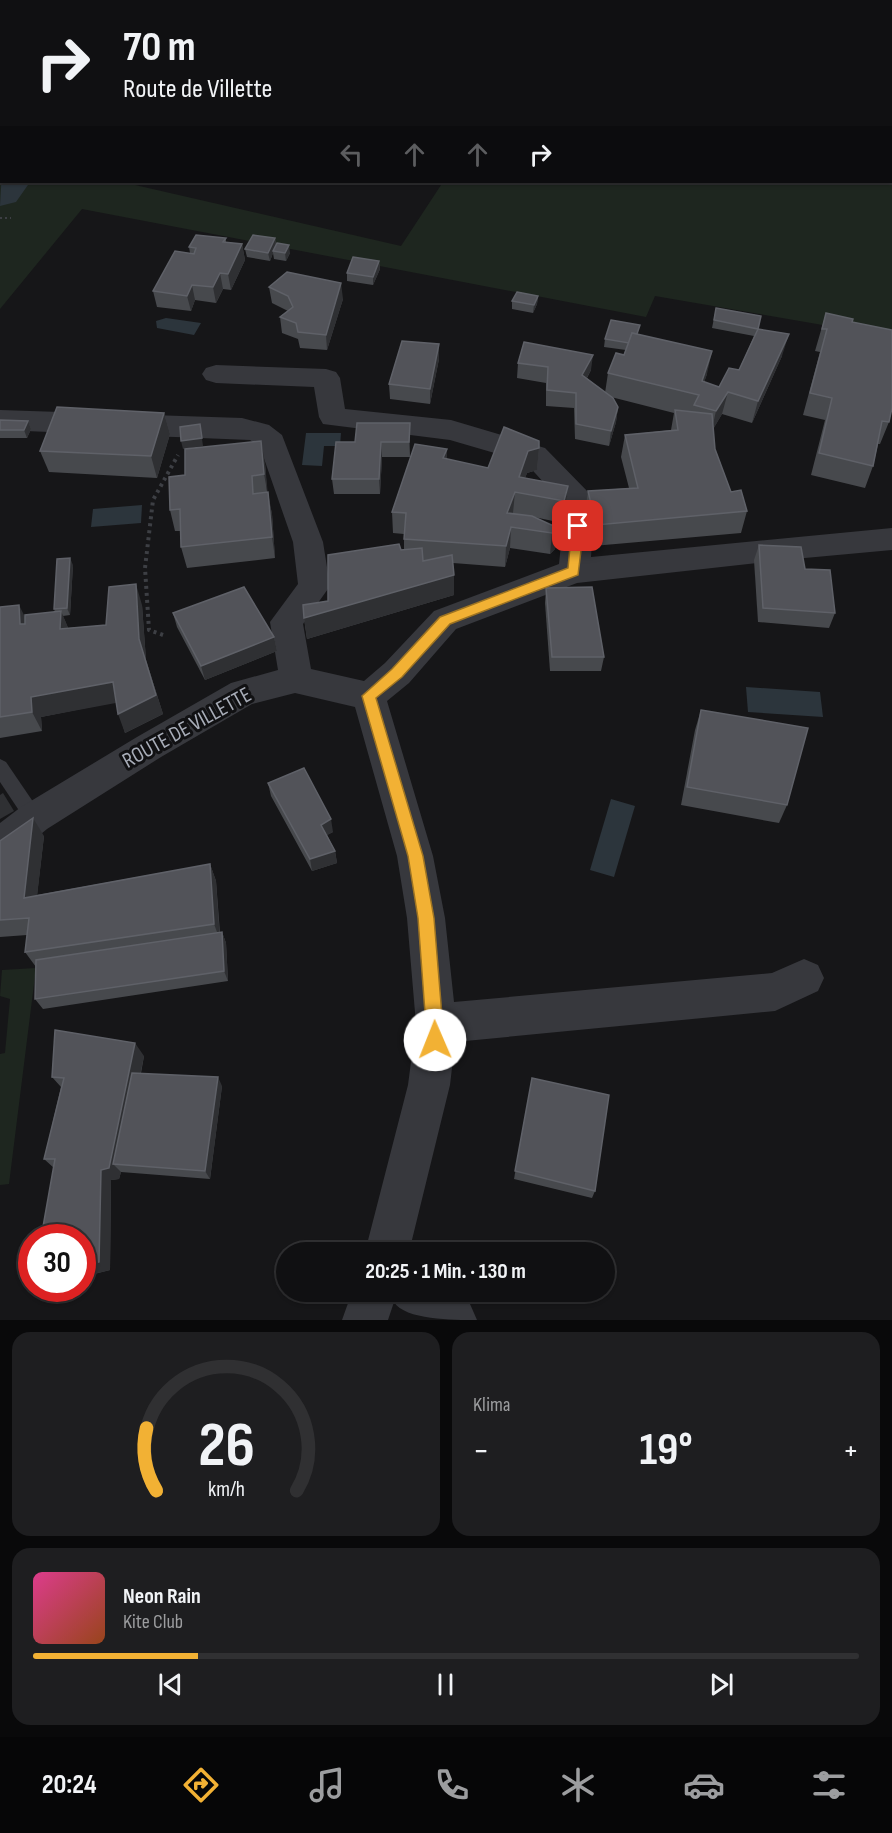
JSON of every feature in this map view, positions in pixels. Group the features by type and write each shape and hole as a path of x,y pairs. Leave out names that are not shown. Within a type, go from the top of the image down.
{"street":[{"path":"216,374 326,378 333,417 451,430 535,455 580,503 574,571"},
{"path":"0,420 242,428 259,432 272,441 308,542 314,586 286,622 294,659 295,679"},
{"path":"390,1242 429,1085 436,1024 426,918 415,856 369,696 397,673 445,620 574,571 794,547 892,539"},
{"name":"ROUTE DE VILLETTE","path":"0,845 34,818 149,747 243,693 295,679 369,696"},
{"path":"436,1024 775,992 804,978"},
{"path":"365,1320 371,1302"},
{"path":"428,1302 454,1320"}],"lane":[{"path":"0,767 34,818"}],"path":[{"path":"0,218 11,218"},
{"path":"163,635 149,630 145,567 153,500 177,455 189,454"}],"shaded area":[{"path":"0,183 126,183 401,246 442,183 892,183 892,337 655,296 646,317 82,209 0,309"},
{"path":"166,318 201,323 194,335 157,328 156,321"},
{"path":"306,433 341,433 340,446 324,446 322,466 302,465"},
{"path":"142,505 141,523 91,527 93,509"},
{"path":"746,687 820,692 823,717 748,712"},
{"path":"611,799 635,806 614,877 590,870"},
{"path":"36,968 9,1184 0,1185 0,1054 5,1053 10,999 0,996 2,970"}],"building":[{"path":"196,235 226,238 223,242 242,244 228,274 220,273 213,287 192,285 187,296 153,291 175,251 194,254 196,248 189,247"},
{"path":"253,235 275,238 268,253 245,249"},
{"path":"277,243 289,245 285,253 273,251"},
{"path":"353,257 379,261 373,277 347,273"},
{"path":"287,272 341,283 326,335 298,332 296,323 280,317 293,307 288,296 269,287"},
{"path":"517,292 538,296 534,305 512,301"},
{"path":"716,308 761,316 758,329 714,320"},
{"path":"826,313 853,319 852,322 892,330 892,408 889,422 882,421 873,466 819,453 832,398 810,393 827,329 822,329"},
{"path":"611,320 640,325 637,334 632,333 629,343 605,339"},
{"path":"758,329 789,334 758,401 728,392 716,411 694,405 699,395 608,373 616,353 624,355 632,333 712,351 702,381 719,387 729,368 739,370"},
{"path":"402,341 439,344 430,389 389,384"},
{"path":"524,342 593,355 582,375 613,398 618,407 611,431 576,424 576,393 547,390 548,367 518,363"},
{"path":"57,407 164,413 151,456 40,451"},
{"path":"675,410 712,414 715,449 731,492 741,490 747,511 596,525 588,491 638,488 625,435 678,430"},
{"path":"0,420 28,421 24,430 0,430"},
{"path":"357,423 410,423 409,442 381,442 379,479 332,479 336,442 355,442"},
{"path":"200,424 202,438 181,441 180,427"},
{"path":"504,427 539,441 539,448 528,451 519,477 568,486 564,501 515,492 507,513 532,516 558,528 552,533 511,527 506,546 404,539 406,513 392,512 415,444 447,449 443,458 488,468"},
{"path":"261,441 264,474 252,476 253,494 268,492 272,537 181,547 180,509 170,510 169,477 185,475 185,449"},
{"path":"399,544 401,550 422,548 423,561 452,555 454,575 304,618 303,605 328,601 328,555"},
{"path":"759,545 801,547 805,569 830,570 835,613 763,608"},
{"path":"70,558 67,608 54,609 57,559"},
{"path":"136,584 139,639 156,695 118,714 113,682 31,697 32,712 0,717 0,607 19,605 20,624 25,624 25,615 61,611 60,629 106,625 109,587"},
{"path":"244,587 274,637 201,666 173,613"},
{"path":"592,587 604,657 552,657 546,588"},
{"path":"701,710 808,728 787,805 687,787"},
{"path":"304,768 331,819 321,825 335,851 310,859 268,783"},
{"path":"33,818 24,898 210,864 214,924 25,952 29,918 0,920 0,841"},
{"path":"222,932 224,971 35,999 36,960"},
{"path":"55,1030 135,1043 109,1168 101,1170 99,1262 96,1263 96,1224 43,1224 55,1159 44,1159 64,1078 52,1077"},
{"path":"132,1073 218,1077 205,1171 113,1164"},
{"path":"532,1078 609,1095 595,1191 515,1171"}],"waterway":[{"path":"0,192 7,183"}],"route":[{"path":"435,1040 436,1024 426,918 415,856 369,696 397,673 445,620 574,571 578,526"}]}
